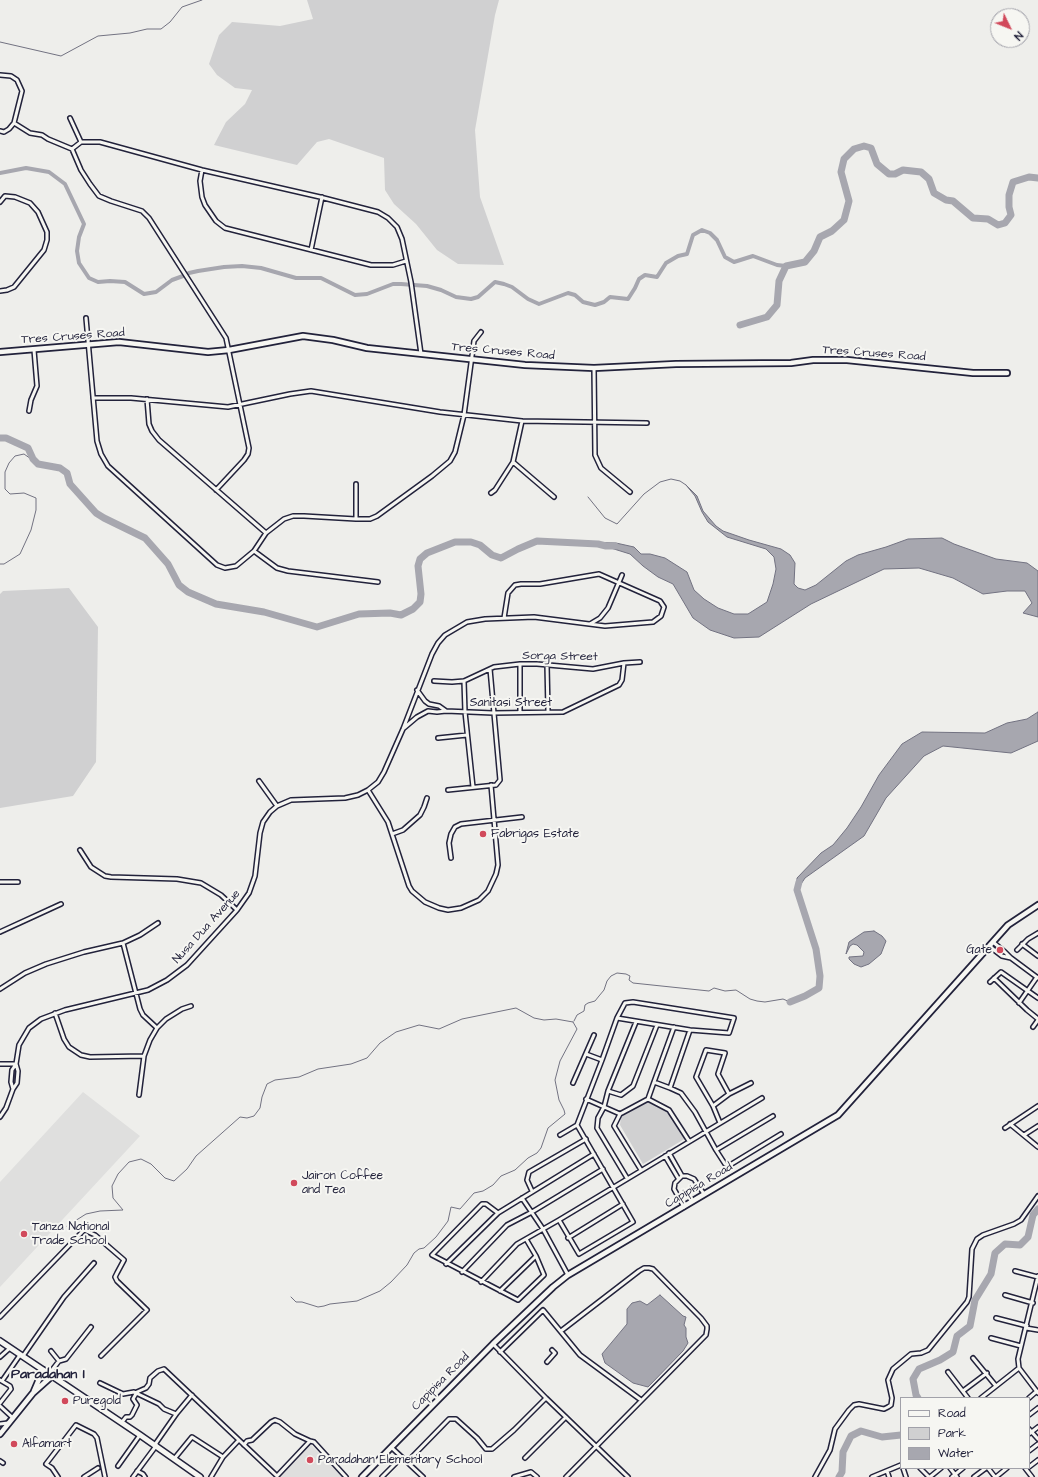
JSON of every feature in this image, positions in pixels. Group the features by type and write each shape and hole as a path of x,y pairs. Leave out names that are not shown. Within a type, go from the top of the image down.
{"main road":[{"name":"Tres Cruses Road","path":"0,352 119,342 208,352 229,350 303,336 333,340 367,348 525,366 594,368 684,364 791,363 813,360 847,360 974,373 1007,373"},
{"name":"Capipisa Road","path":"362,1477 493,1344 553,1287 568,1275 838,1115 991,944 1013,921 1038,905"},
{"path":"0,1341 122,1422 200,1477"},
{"path":"33,1392 43,1370"},
{"path":"0,1434 33,1392 51,1375"}],"street":[{"path":"0,75 11,76 17,80 22,91 14,123 10,129 4,132 0,131"},
{"path":"70,118 81,142"},
{"path":"14,123 30,133 42,135 72,149 81,170 99,196 142,211 149,218 226,338 248,441 248,454 216,490"},
{"path":"72,149 81,142 100,142 202,170 322,197 378,212 388,218 397,228 402,239 412,282 421,354"},
{"path":"202,170 200,181 202,197 205,205 216,221 225,228 371,265 393,265 406,261"},
{"path":"0,202 5,196 15,197 30,204 38,212 47,232 47,240 44,250 14,287 0,292"},
{"path":"311,250 322,197"},
{"path":"86,318 97,441 101,454 108,466 217,565 225,568 236,566 254,551 266,533 284,519 293,516 356,520 370,519 377,516 450,461 456,452 464,415 474,341 481,332"},
{"path":"29,411 31,400 37,386 34,350"},
{"path":"594,368 595,455 601,468 630,492"},
{"path":"93,398 147,399 228,407 311,391 440,412 522,422 647,423"},
{"path":"147,399 148,424 152,431 160,440 266,533"},
{"path":"491,493 513,462 522,422"},
{"path":"513,462 554,496"},
{"path":"356,484 356,520"},
{"path":"254,551 277,568 288,571 378,582"},
{"path":"260,781 276,806 291,800 345,798 358,795 368,790 381,777 403,729 417,690 438,643 445,635 467,622 485,619 534,617 605,626 653,622 661,616 664,607 660,601 599,574 540,584 515,585 508,593 504,618"},
{"path":"589,624 600,618 608,608 622,575"},
{"name":"Sorga Street","path":"434,681 464,681 499,667 520,664 593,668 640,662"},
{"name":"Sanitasi Street","path":"428,711 493,713 563,712 614,689 622,680 624,663"},
{"path":"520,664 520,712"},
{"path":"547,665 548,712"},
{"path":"448,790 491,786 496,785 499,782 500,778 490,670"},
{"path":"464,681 465,712 473,787"},
{"name":"Sanitasi Street","path":"417,690 429,704 439,706 446,711"},
{"path":"403,729 417,717 428,711 429,704"},
{"path":"438,738 467,735"},
{"path":"368,790 383,812 392,834 406,879 412,891 432,906 448,910 470,905 479,900 488,891 493,883 498,864 491,786"},
{"path":"392,834 403,830 420,815 427,798"},
{"name":"Nusa Dua Avenue","path":"13,1089 11,1082 12,1070 16,1064 19,1045 29,1028 41,1019 55,1013 158,986 182,969 237,910 249,893 255,876 260,833 263,822 276,806"},
{"path":"451,858 449,843 450,834 461,824 522,817"},
{"path":"80,850 91,867 105,876 177,879 201,884 221,895 237,910"},
{"path":"0,882 18,882"},
{"path":"0,932 61,904"},
{"path":"0,989 25,973 46,964 84,952 123,943 158,923"},
{"path":"1018,950 1022,944 1038,933"},
{"path":"123,943 135,993 143,1015 157,1028"},
{"path":"991,944 1005,952 1038,977 1019,1003"},
{"path":"1022,944 1038,956"},
{"path":"990,982 1001,972 1038,998"},
{"path":"994,978 1019,1003 1038,1019 1033,1027"},
{"path":"560,1135 577,1125 617,1018 625,1003 633,1002 734,1018 729,1033 690,1030 617,1018"},
{"path":"139,1095 144,1056 150,1040 157,1028 172,1014 191,1006"},
{"path":"55,1013 68,1047 81,1055 144,1056"},
{"path":"628,1178 597,1128 598,1118 604,1107 608,1092 636,1022"},
{"path":"608,1092 621,1095 634,1086 657,1025"},
{"path":"641,1170 614,1126 620,1114 648,1099 674,1027"},
{"path":"670,1088 690,1030"},
{"path":"573,1083 594,1035"},
{"path":"720,1123 713,1106 696,1077 706,1050 725,1053 718,1074 729,1094"},
{"path":"586,1054 602,1060"},
{"path":"0,1064 16,1064"},
{"name":"Nusa Dua Avenue","path":"0,1117 6,1108 13,1089 17,1083 18,1071 16,1064"},
{"path":"654,1082 681,1093 695,1112 725,1164 730,1165 781,1134"},
{"path":"713,1106 729,1094 751,1083"},
{"path":"481,1282 517,1244 762,1098"},
{"path":"586,1099 620,1114"},
{"path":"648,1099 669,1110 689,1141"},
{"path":"1005,1128 1038,1106"},
{"path":"716,1150 773,1116"},
{"path":"1010,1124 1038,1146"},
{"path":"559,1220 568,1238 579,1254 633,1222 577,1125"},
{"path":"1024,1135 1038,1126"},
{"path":"532,1192 527,1180 530,1172 586,1140"},
{"path":"446,1264 498,1213 594,1154"},
{"path":"669,1154 682,1176"},
{"path":"665,1156 678,1178"},
{"path":"462,1272 507,1225 532,1212 603,1169"},
{"path":"684,1207 674,1188 674,1183 678,1178 687,1176 694,1179 704,1194"},
{"path":"815,1477 830,1450 837,1425 849,1410 854,1405 859,1404 884,1409 888,1407 892,1398 888,1380 893,1369 911,1354 921,1353 928,1350 967,1302 969,1297 972,1249 977,1239 983,1235 1021,1220 1038,1196"},
{"path":"522,1198 543,1229 568,1275"},
{"path":"498,1213 486,1204 482,1204 432,1255 446,1264 518,1300 544,1275 536,1256 526,1239"},
{"path":"568,1238 623,1204"},
{"path":"0,1317 84,1230 96,1235 124,1260 117,1272 116,1281 147,1310 101,1356"},
{"path":"500,1291 536,1256"},
{"path":"0,1403 11,1389 10,1386 1,1380 57,1306 94,1263"},
{"path":"561,1331 644,1268 654,1269 707,1326 706,1335 566,1477"},
{"path":"1015,1271 1038,1277 1033,1303 1018,1359 1018,1368 1038,1392"},
{"path":"1005,1295 1033,1303"},
{"path":"500,1352 543,1310 580,1355 641,1400"},
{"path":"996,1318 1038,1330"},
{"path":"51,1375 59,1361 66,1359 91,1327"},
{"path":"991,1338 1021,1346"},
{"path":"493,1344 546,1398 628,1477"},
{"path":"0,1357 10,1348"},
{"path":"547,1362 555,1353 552,1350"},
{"path":"51,1351 59,1361"},
{"path":"973,1358 996,1386"},
{"path":"982,1397 1018,1368"},
{"path":"122,1422 126,1417 132,1415 137,1405 133,1399 136,1394 139,1390 146,1388 149,1384 150,1378 161,1369 166,1371 276,1476 310,1441"},
{"path":"948,1372 967,1397"},
{"path":"963,1391 987,1374"},
{"path":"100,1383 123,1394 132,1392 159,1404 164,1409 176,1414"},
{"path":"133,1477 156,1446 156,1443 176,1414 192,1396"},
{"path":"407,1462 449,1419 456,1419 477,1438 486,1449 492,1449 514,1430 546,1398"},
{"path":"0,1406 13,1418"},
{"path":"1030,1414 1038,1408"},
{"path":"525,1458 566,1417"},
{"path":"244,1445 275,1420 280,1422 295,1434 314,1442 346,1477"},
{"path":"0,1424 9,1423"},
{"path":"58,1477 52,1468 46,1464 76,1425 94,1434 97,1438 105,1477"},
{"path":"1038,1427 1030,1432 1038,1439"},
{"path":"118,1466 140,1435"},
{"path":"174,1459 192,1437 223,1457"},
{"path":"211,1477 222,1461 223,1457 239,1440"},
{"path":"1030,1450 1038,1444"},
{"path":"391,1447 422,1477"},
{"path":"382,1477 402,1457"},
{"path":"872,1477 900,1465"},
{"path":"84,1477 98,1468"},
{"path":"921,1469 929,1477 940,1469"},
{"path":"974,1477 986,1469"},
{"path":"988,1469 996,1477 1006,1469"},
{"path":"137,1471 145,1477"},
{"path":"887,1471 890,1477"},
{"path":"514,1477 531,1472 537,1477"}],"shaded area":[{"name":"Tanza National Trade School","path":"83,1092 140,1136 0,1287 0,1182"},
{"name":"Paradahan Elementary School","path":"310,1444 343,1477 277,1477"}],"green space":[{"path":"307,0 499,0 495,15 475,130 480,197 504,265 458,264 437,250 416,224 394,204 385,190 384,158 329,139 317,142 297,165 214,145 226,122 245,104 252,90 235,88 217,75 209,64 219,35 232,22 280,26 313,19"},
{"path":"69,588 98,627 96,762 73,796 0,808 0,594 3,591"},
{"path":"648,1101 667,1110 686,1138 643,1164 620,1125 621,1117"}],"water":[{"path":"686,485 697,496 703,511 716,526 723,531 781,549 790,555 795,563 794,584 798,588 805,590 816,585 846,561 858,555 908,539 942,538 954,544 996,559 1027,563 1038,571 1038,617 1023,613 1032,603 1025,591 1007,591 983,594 953,578 919,568 884,569 811,604 759,637 734,638 710,630 693,618 673,584 658,577 630,554 598,544 537,541 616,543 634,547 641,554 650,554 665,558 687,572 694,590 718,608 734,614 748,614 767,602 776,569 774,557 766,549 727,537 708,522 695,496"},
{"path":"1038,712 1038,741 1011,753 943,746 924,756 886,798 864,836 805,878 797,890 797,878 821,853 833,845 847,828 879,775 902,744 922,732 985,733 1007,723 1027,719"},
{"path":"874,931 882,936 886,941 881,954 869,964 861,967 854,964 849,957 863,956 864,952 857,945 853,944 850,946 846,954 849,942 864,932"},
{"path":"660,1295 686,1317 684,1325 686,1328 688,1343 683,1351 648,1387 633,1383 605,1363 602,1354 627,1324 627,1309 632,1303 640,1301 647,1305"}],"waterway":[{"path":"0,42 61,56 98,36 130,33 147,29 161,29 170,22 182,7 202,0"},
{"path":"740,325 767,317 777,305 779,281 786,266 805,262 814,251 820,237 832,231 844,220 849,201 841,172 844,159 854,149 864,146 871,148 877,164 889,174 895,174 903,170 921,172 929,179 934,193 946,200 953,201 973,218 988,219 998,225 1005,223 1011,215 1009,195 1013,182 1029,177 1038,178"},
{"path":"0,173 26,168 49,172 65,184 84,224 79,237 77,251 79,263 89,278 98,282 125,282 144,294 156,292 172,280 183,276"},
{"path":"189,273 224,267 242,266 261,268 296,278 321,278 355,295 367,294 393,284 401,284 427,286 441,290 456,297 471,299 478,297 495,282 512,287 528,299 539,304 568,293 575,295 583,302 595,305 604,302 610,297 628,299 639,279 645,275 657,277 666,263 678,256 687,254 693,235 702,230 710,233 717,240 725,257 734,262 753,256 777,265 786,266"},
{"path":"0,438 6,438 28,448 33,459 38,464 60,468 67,473 70,484 96,513 145,538 168,564 179,585 188,592 216,604 264,612 317,627 359,614 390,613 401,615 413,609 420,602 421,594 418,566 420,559 427,553 455,542 471,542 480,545 492,555 501,558 537,541 615,546"},
{"path":"0,564 4,564 20,554 31,530 36,510 36,498 24,493 10,494 5,489 5,472 9,463 15,456 24,454 38,464"},
{"path":"588,497 605,518 617,524 644,494 660,482 671,479 680,481 686,485"},
{"path":"790,1002 819,988 820,976 816,949 797,890 799,882"},
{"path":"574,1021 577,1015 584,1011 585,1005 595,1001 604,990 607,981 611,976 617,973 630,976 629,980 633,983 709,991 714,988 725,991 736,990 750,999 757,1001 765,1002 783,999 790,1002"},
{"path":"67,1226 86,1214 100,1211 123,1210 113,1198 112,1186 118,1174 129,1162 141,1159 151,1164 165,1178 174,1181 187,1169 196,1156 240,1117 247,1118 254,1116 260,1108 267,1084 275,1080 299,1077 318,1069 351,1064 367,1058 380,1043 396,1032 419,1025 439,1029 462,1019 516,1008 534,1018 544,1020 556,1019 573,1022"},
{"path":"291,1297 296,1302 302,1302 318,1307 357,1301 380,1291 407,1265 414,1253 419,1249 424,1248 436,1237 448,1221 451,1207 460,1209 474,1193 483,1191 493,1185 501,1176 515,1170 528,1158 537,1153 541,1148 548,1128 565,1114 559,1100 555,1080 560,1061 577,1029 573,1022"},
{"path":"917,1397 913,1379 919,1369 940,1360 953,1352 957,1336 970,1326 975,1300 991,1274 995,1253 1005,1244 1020,1245 1028,1237 1033,1215 1038,1209"},
{"path":"839,1477 842,1472 843,1452 851,1436 861,1431 882,1437 900,1435"}],"place":[{"name":"Fabrigas Estate","path":"483,834"},
{"name":"Gate","path":"1000,950"},
{"name":"Jairon Coffee and Tea","path":"294,1183"},
{"name":"Tanza National Trade School","path":"24,1234"},
{"name":"Puregold","path":"65,1401"},
{"name":"Alfamart","path":"14,1444"},
{"name":"Paradahan Elementary School","path":"310,1460"}],"district":[{"name":"Paradahan I","path":"48,1375"}]}
